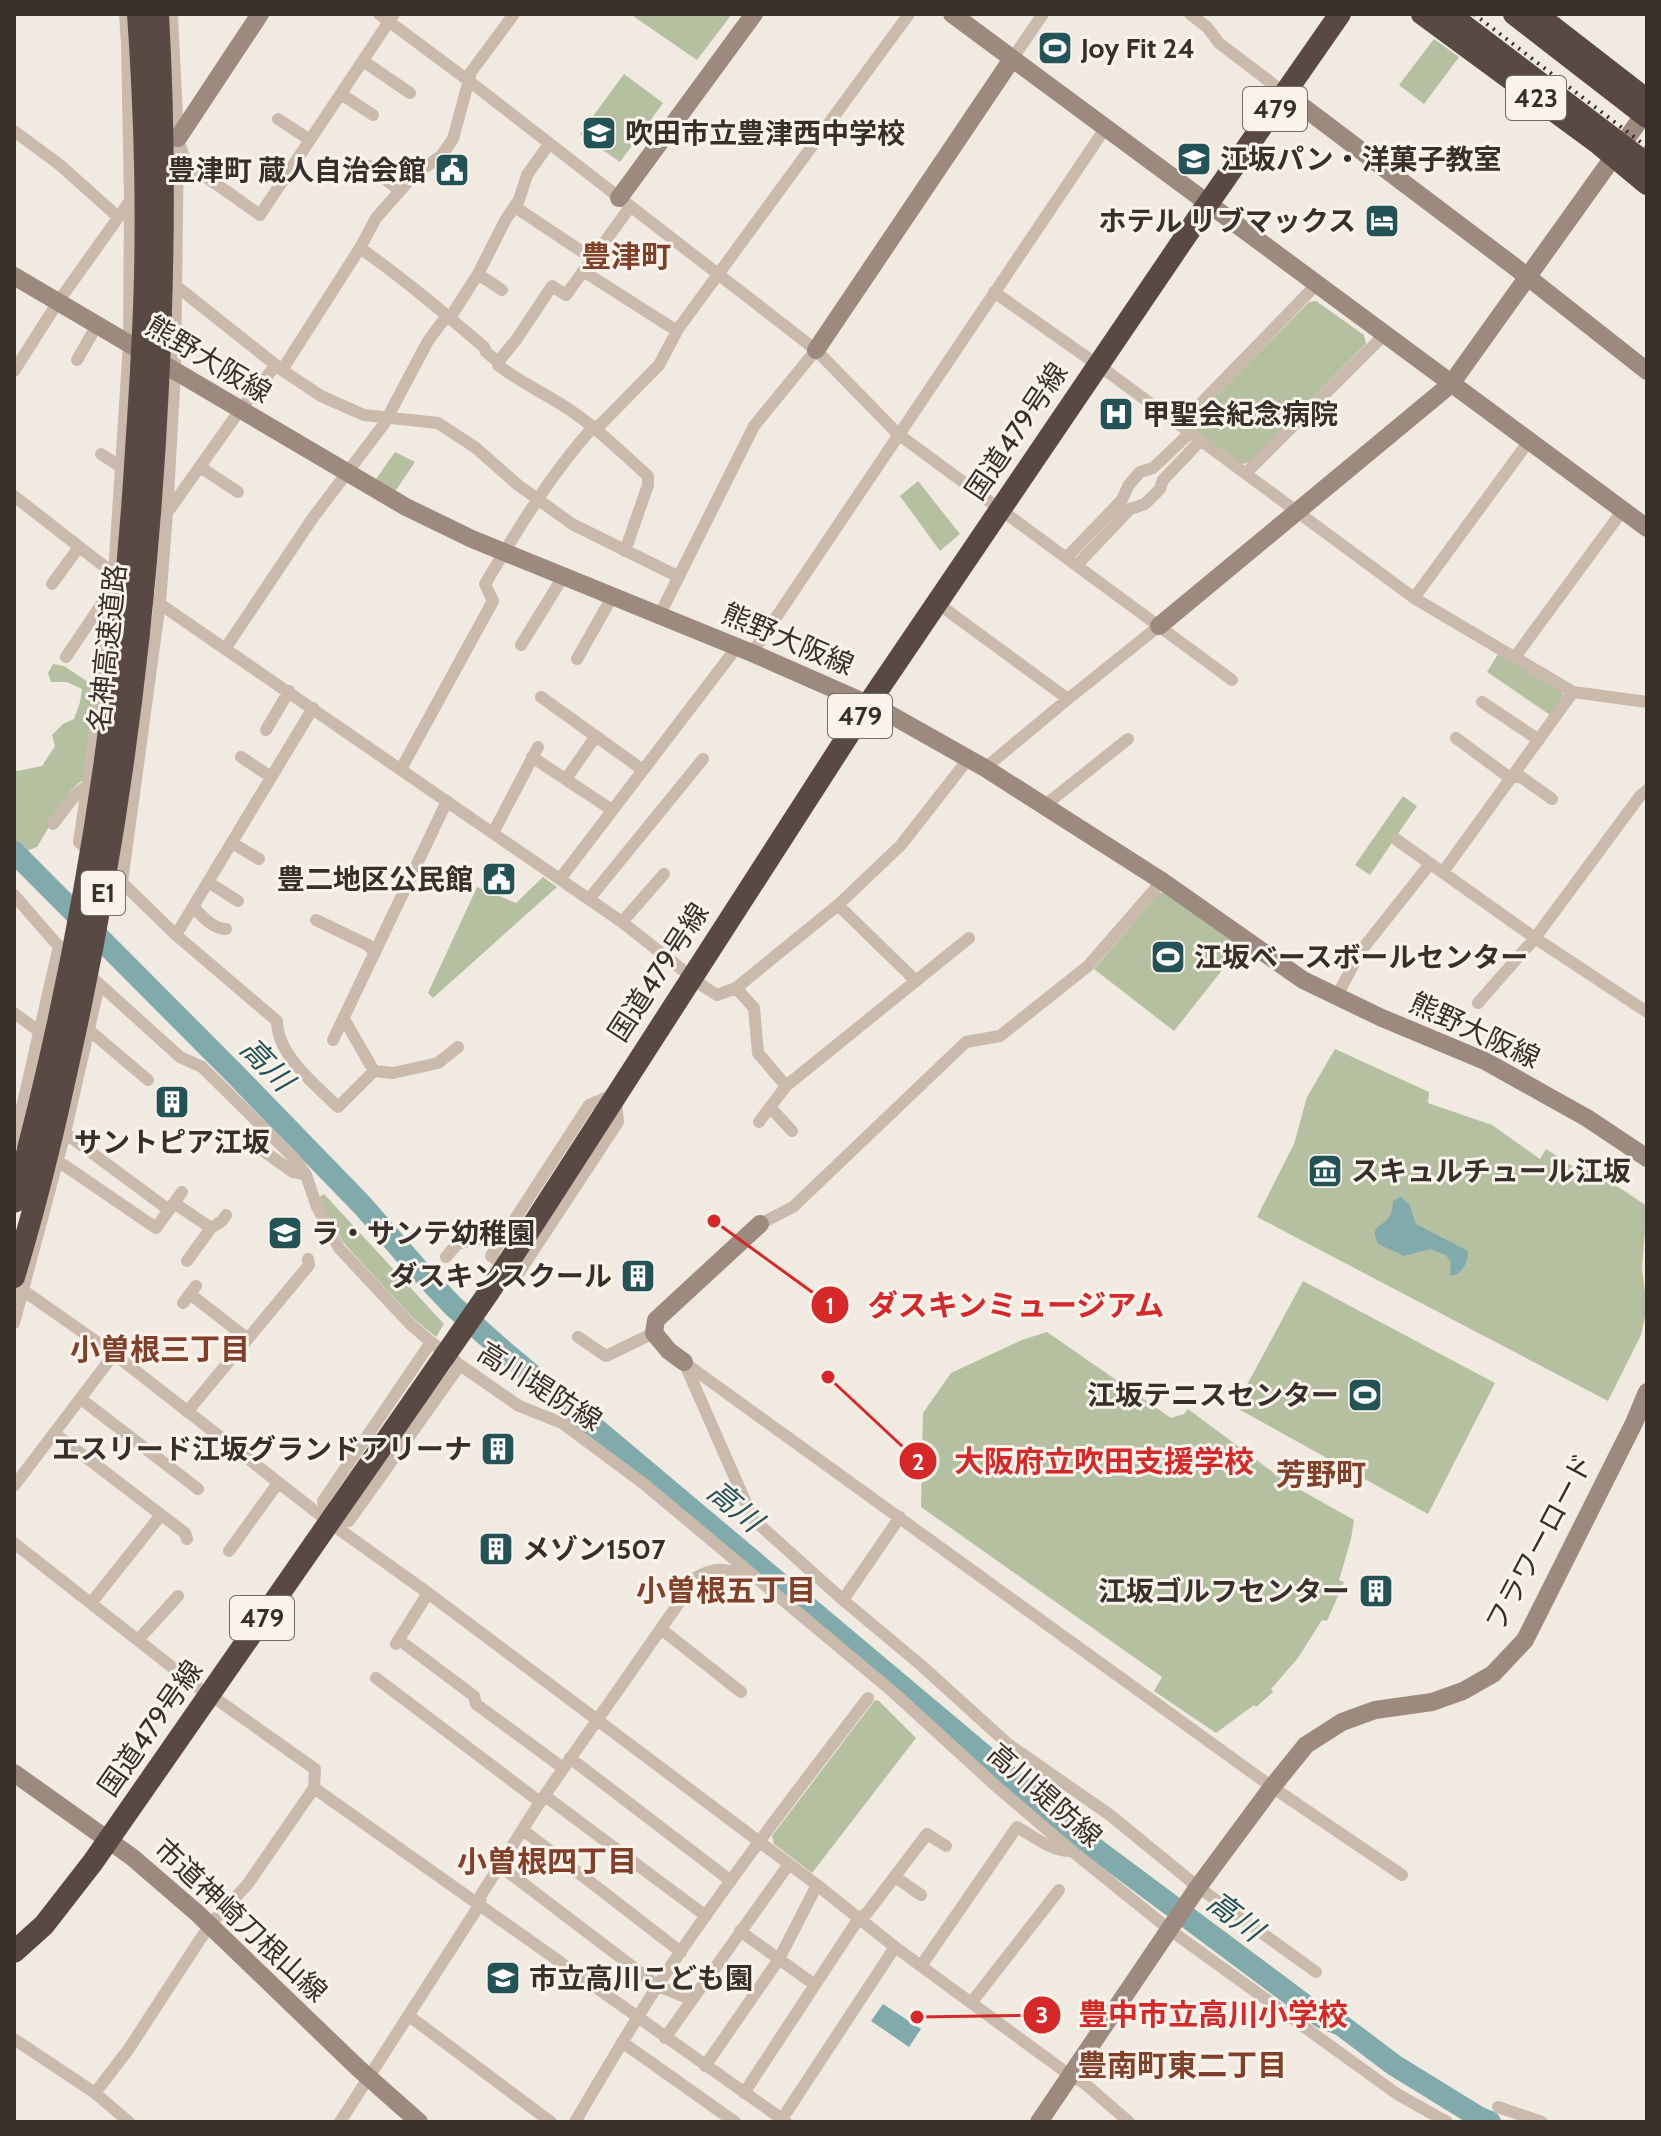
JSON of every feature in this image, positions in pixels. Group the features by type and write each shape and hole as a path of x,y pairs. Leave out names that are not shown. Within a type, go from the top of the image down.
{"highway":[{"name":"名神高速道路","path":"14,1202 75,936 96,821 124,607 145,273 138,14"},
{"name":"名神高速道路","path":"17,1284 93,948 124,764 143,610 152,503 163,283 158,14"},
{"name":"国道479号線","path":"14,1952 44,1925 108,1841 489,1292 516,1235 615,1094 869,703 1340,14"},
{"name":"423","path":"1422,14 1446,20 1647,164"},
{"name":"423","path":"1514,14 1647,117"},
{"name":"423","path":"1536,14 1647,100"},
{"name":"423","path":"1446,20 1647,184"}],"street":[{"path":"125,14 130,200 129,344 114,574 79,842 176,935 277,1021 282,1048 338,1107 374,1071"},
{"path":"122,882 160,602 167,513 175,372 178,138 172,14"},
{"path":"14,371 117,216 178,138 260,14"},
{"path":"167,513 240,410 279,367 360,248 376,218 414,175 441,156 453,139 471,72 514,14"},
{"path":"498,362 552,286 566,295 593,259 624,202 754,14"},
{"path":"401,769 493,601 485,584 537,499 561,464 593,427 600,425 659,365 677,331 909,14"},
{"path":"952,14 1647,528"},
{"path":"659,616 754,426 816,350 1043,14"},
{"path":"1190,14 1207,27 1219,43 1647,371"},
{"path":"178,138 185,162 260,215 363,61 387,17 816,350 898,434 1232,680"},
{"path":"363,61 410,93"},
{"path":"341,94 373,115"},
{"path":"985,768 1451,384 1647,110"},
{"path":"278,119 310,140"},
{"path":"560,879 643,770 744,650 898,434 1106,127"},
{"path":"16,135 60,165 117,216"},
{"path":"225,649 312,519 387,419 422,351 442,322 453,313 478,274 523,192 527,175 549,144"},
{"path":"369,166 400,191"},
{"path":"515,207 593,259"},
{"path":"360,248 405,280 515,379 549,396 593,427 648,476 625,551"},
{"path":"583,271 677,331"},
{"path":"478,274 502,290"},
{"name":"熊野大阪線","path":"14,276 406,507 504,553 869,703 985,768 1162,881 1303,980 1382,1018 1485,1061 1587,1118 1647,1158"},
{"path":"1072,561 1122,500 1128,486 1140,472 1153,468 1190,433 1317,284"},
{"path":"175,285 321,396 364,415 438,423 476,448 572,524 679,577"},
{"path":"994,292 1414,598 1573,692 1647,702"},
{"path":"77,360 97,325"},
{"path":"1246,473 1385,334"},
{"path":"1072,561 1130,509 1145,504 1160,489 1190,433"},
{"path":"1414,598 1529,441"},
{"path":"101,454 121,467"},
{"path":"200,467 238,492"},
{"path":"14,496 114,574 160,602 622,922 717,995 736,988 838,905 901,845 969,758"},
{"path":"1515,657 1623,510"},
{"path":"52,584 79,547"},
{"path":"521,645 563,577"},
{"path":"66,657 109,597"},
{"path":"577,659 612,597"},
{"path":"937,603 1068,699"},
{"path":"266,730 289,691"},
{"path":"1443,872 1573,692"},
{"path":"541,697 643,770"},
{"path":"1482,702 1539,740"},
{"path":"176,935 313,708"},
{"path":"566,779 596,736"},
{"path":"1456,738 1506,775 1521,777 1552,799"},
{"path":"1044,806 1128,739"},
{"path":"493,833 535,752 566,779 612,810"},
{"path":"241,757 271,777"},
{"path":"589,899 703,759"},
{"path":"53,824 76,794 87,786"},
{"path":"1478,1003 1535,938 1647,790"},
{"path":"333,1040 447,801"},
{"path":"1397,840 1535,938 1647,1012"},
{"path":"232,843 259,859"},
{"path":"1337,996 1360,952 1430,864"},
{"path":"622,922 664,874"},
{"path":"1162,881 1088,966 1000,1036 966,1042 793,1207 760,1224 656,1320 654,1333 669,1351 684,1362 1272,1787 1402,1875"},
{"path":"208,882 238,901"},
{"name":"高川堤防線","path":"15,896 99,985 180,1057 202,1067 295,1159 306,1175 317,1207 339,1248 411,1325 460,1365 519,1406 562,1423 644,1484 893,1692 1072,1851 1170,1930 1397,2094 1447,2122"},
{"path":"838,905 916,981"},
{"path":"193,907 212,925 226,929"},
{"path":"316,920 368,945 375,953"},
{"path":"759,1122 786,1086 969,938"},
{"path":"14,1142 19,1098 40,1032 59,946"},
{"path":"14,1323 17,1284 58,1161 99,985"},
{"path":"736,988 754,1008 758,1053 786,1086"},
{"path":"14,1013 40,1032"},
{"path":"344,1019 374,1071"},
{"path":"89,1030 148,1080"},
{"path":"374,1071 393,1073 438,1063 458,1047"},
{"path":"516,1235 491,1256 518,1274 618,1122 615,1094"},
{"path":"770,1107 792,1131"},
{"path":"65,1133 211,1228"},
{"path":"255,1145 293,1172 306,1175"},
{"path":"58,1161 156,1228 175,1202"},
{"path":"187,1261 211,1228 226,1215"},
{"path":"446,1257 457,1244 516,1235"},
{"path":"187,1412 309,1265 308,1259"},
{"path":"17,1284 114,1354 329,1522 817,1885 895,1947 1084,2083 1129,2122"},
{"path":"190,1294 248,1339"},
{"path":"578,1337 606,1356 654,1333"},
{"path":"329,1522 323,1501 431,1342"},
{"path":"14,1486 114,1354"},
{"path":"684,1362 753,1519 1008,1744 1110,1815 1198,1887 1316,1972"},
{"path":"329,1522 349,1521 460,1365"},
{"name":"フラワーロード","path":"1039,2122 1198,1887 1306,1745 1342,1722 1375,1710 1432,1702 1463,1691 1493,1674 1525,1640 1647,1392"},
{"path":"81,1399 198,1489"},
{"path":"54,1433 185,1533 187,1539"},
{"path":"229,1551 278,1483"},
{"path":"91,1603 161,1515"},
{"path":"843,1600 900,1517"},
{"path":"14,1543 209,1696 315,1769 314,1788 247,1885 210,1925 128,2050 95,2093"},
{"path":"340,2122 480,1904 481,1895 543,1799 697,1577 712,1569 755,1578"},
{"path":"428,1593 401,1644 474,1696 476,1704 567,1763 731,1881"},
{"path":"138,1640 178,1596"},
{"path":"661,1629 741,1692"},
{"path":"376,1678 706,1916"},
{"path":"575,2122 622,2042 681,1952 758,1841 868,1698"},
{"name":"市道神崎刀根山線","path":"14,1773 132,1857 210,1925 369,2079 419,2122"},
{"path":"314,1788 784,2120 895,1947"},
{"path":"921,1966 1017,1827 1050,1846 1065,1852 1072,1851"},
{"path":"523,1830 681,1952"},
{"path":"744,2093 859,1918 867,1913 927,1834 946,1846"},
{"path":"665,2038 789,1864"},
{"path":"500,1866 658,1986 692,2000"},
{"path":"895,1877 921,1895"},
{"path":"705,2066 779,1959 817,1885"},
{"path":"971,2003 1059,1890"},
{"path":"740,1931 815,1985"},
{"path":"409,2016 551,2122"},
{"path":"14,2039 95,2093 129,2122"},
{"path":"622,2042 735,2122"},
{"path":"1498,2107 1542,2122"}],"green space":[{"path":"630,14 732,14 697,60"},
{"path":"1434,39 1459,57 1424,104 1399,85"},
{"path":"624,74 663,103 620,162 580,134"},
{"path":"1316,301 1364,335 1366,344 1248,463 1241,464 1192,429 1192,420 1309,302"},
{"path":"395,452 415,462 394,493 374,482"},
{"path":"918,481 960,534 940,551 900,496"},
{"path":"1498,654 1561,690 1564,697 1550,715 1487,672"},
{"path":"53,664 64,666 94,686 84,779 71,790 37,847 23,852 14,843 14,770 42,766 55,746 52,735 63,724 74,719 80,702 82,689 67,682 51,682 48,673"},
{"path":"1403,796 1417,806 1370,875 1355,865"},
{"path":"543,877 557,887 433,998 428,993 477,887 516,903"},
{"name":"江坂ベースボールセンター","path":"1166,892 1242,945 1174,1031 1094,969 1159,893"},
{"path":"1335,1049 1429,1092 1428,1103 1492,1125 1540,1159 1546,1149 1578,1170 1591,1169 1647,1206 1642,1268 1647,1308 1641,1335 1608,1401 1257,1217 1294,1144 1307,1097"},
{"path":"324,1194 444,1324 436,1337 414,1319 343,1242 318,1198"},
{"name":"江坂テニスセンター","path":"1303,1281 1495,1383 1428,1514 1235,1407"},
{"path":"1047,1332 1171,1418 1184,1414 1188,1409 1286,1482 1354,1520 1339,1580 1344,1582 1327,1621 1322,1620 1298,1658 1271,1689 1273,1692 1216,1733 1154,1691 1162,1677 921,1507 923,1413 951,1373 1022,1340"},
{"path":"875,1700 916,1738 812,1873 774,1844 772,1836"}],"water":[{"path":"1401,1197 1409,1204 1416,1224 1468,1251 1462,1270 1452,1276 1451,1263 1446,1255 1430,1249 1404,1256 1378,1244 1376,1230 1389,1217 1393,1201"},
{"path":"883,2004 921,2029 909,2047 871,2021"}],"waterway":[{"name":"高川","path":"14,852 362,1205 453,1306 501,1349 1093,1847 1321,2017 1341,2025 1394,2065 1490,2122"}],"railway":[{"path":"1474,14 1647,147"}],"place":[{"name":"Joy Fit 24","path":"1055,48"},
{"name":"吹田市立豊津西中学校","path":"599,133"},
{"name":"江坂パン・洋菓子教室","path":"1194,159"},
{"name":"豊津町 蔵人自治会館","path":"452,170"},
{"name":"ホテル リブマックス","path":"1382,221"},
{"name":"甲聖会紀念病院","path":"1116,414"},
{"name":"豊二地区公民館","path":"499,879"},
{"name":"江坂ベースボールセンター","path":"1168,957"},
{"name":"サントピア江坂","path":"172,1102"},
{"name":"スキュルチュール江坂","path":"1325,1171"},
{"name":"ダスキンミュージアム","path":"714,1221"},
{"name":"ラ・サンテ幼稚園","path":"285,1233"},
{"name":"ダスキンスクール","path":"638,1276"},
{"name":"大阪府立吹田支援学校","path":"828,1377"},
{"name":"江坂テニスセンター","path":"1365,1395"},
{"name":"エスリード江坂グランドアリーナ","path":"498,1449"},
{"name":"メゾン1507","path":"496,1549"},
{"name":"江坂ゴルフセンター","path":"1376,1591"},
{"name":"市立高川こども園","path":"503,1978"},
{"name":"豊中市立高川小学校","path":"917,2017"}],"district":[{"name":"豊津町","path":"626,256"},
{"name":"小曽根三丁目","path":"160,1349"},
{"name":"芳野町","path":"1321,1474"},
{"name":"小曽根五丁目","path":"726,1590"},
{"name":"小曽根四丁目","path":"547,1861"},
{"name":"豊南町東二丁目","path":"1182,2065"}]}
